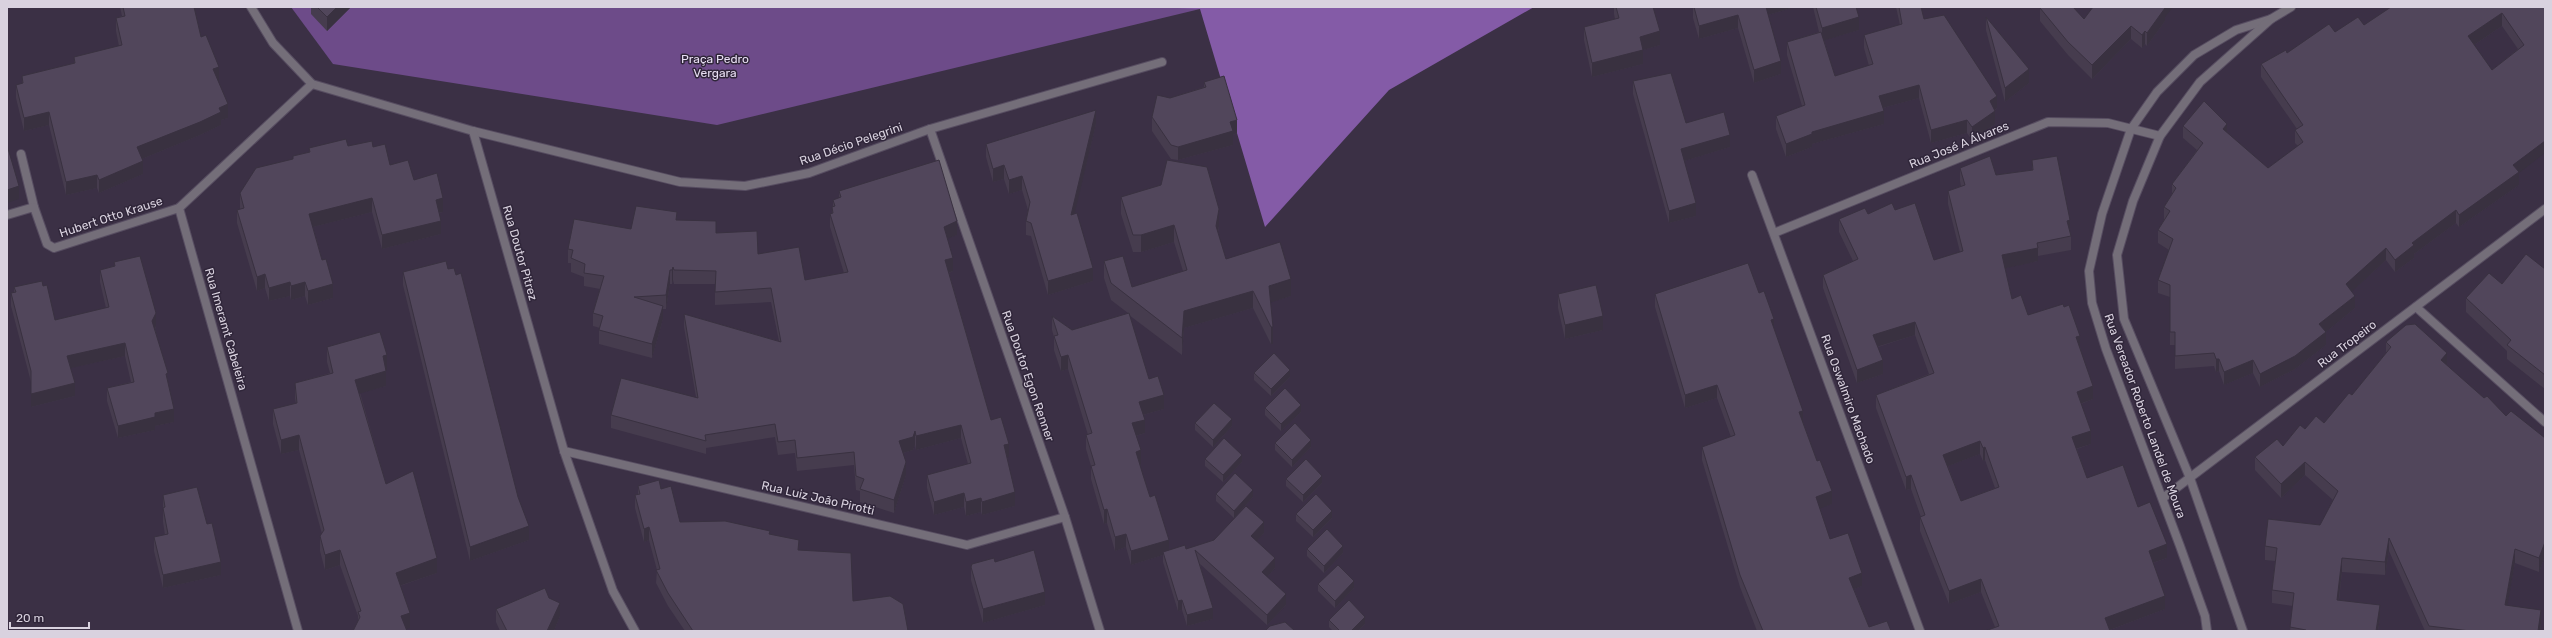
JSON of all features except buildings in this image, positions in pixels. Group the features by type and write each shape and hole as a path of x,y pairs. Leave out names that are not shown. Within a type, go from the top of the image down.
{"street":[{"path":"251,7 273,43 312,84 473,131"},
{"name":"Rua Vereador Roberto Landel de Moura","path":"2244,631 2190,478 2124,319 2117,255 2133,201 2160,136 2200,82 2271,19 2291,7"},
{"name":"Rua Vereador Roberto Landel de Moura","path":"2207,631 2205,616 2163,498 2106,349 2091,297 2089,271 2093,247 2102,214 2131,129 2157,92 2194,55 2236,30 2271,19"},
{"name":"Rua Décio Pelegrini","path":"473,131 680,182 744,186 809,173 930,129 1162,62"},
{"path":"179,208 312,84"},
{"name":"Rua José A Álvares","path":"1774,232 2048,122 2108,123 2160,136"},
{"name":"Rua Doutor Egon Renner","path":"930,129 1065,517 1100,631"},
{"name":"Rua Doutor Pitrez","path":"473,131 564,451 613,591 635,631"},
{"path":"7,215 34,207 21,154"},
{"name":"Rua Oswalmiro Machado","path":"1752,175 1920,631"},
{"name":"Hubert Otto Krause","path":"34,207 44,238 50,247 59,247 179,208"},
{"name":"Rua Imeramt Cabeleira","path":"179,208 298,631"},
{"name":"Rua Tropeiro","path":"2163,498 2545,209"},
{"path":"2416,307 2545,422"},
{"name":"Rua Luiz João Pirotti","path":"564,451 964,545 1065,517"}],"green space":[{"name":"Praça Pedro Vergara","path":"291,7 1199,7 1200,9 717,125 333,64"}],"shaded area":[{"path":"1154,7 1534,7 1389,90 1265,227 1200,9"}]}
